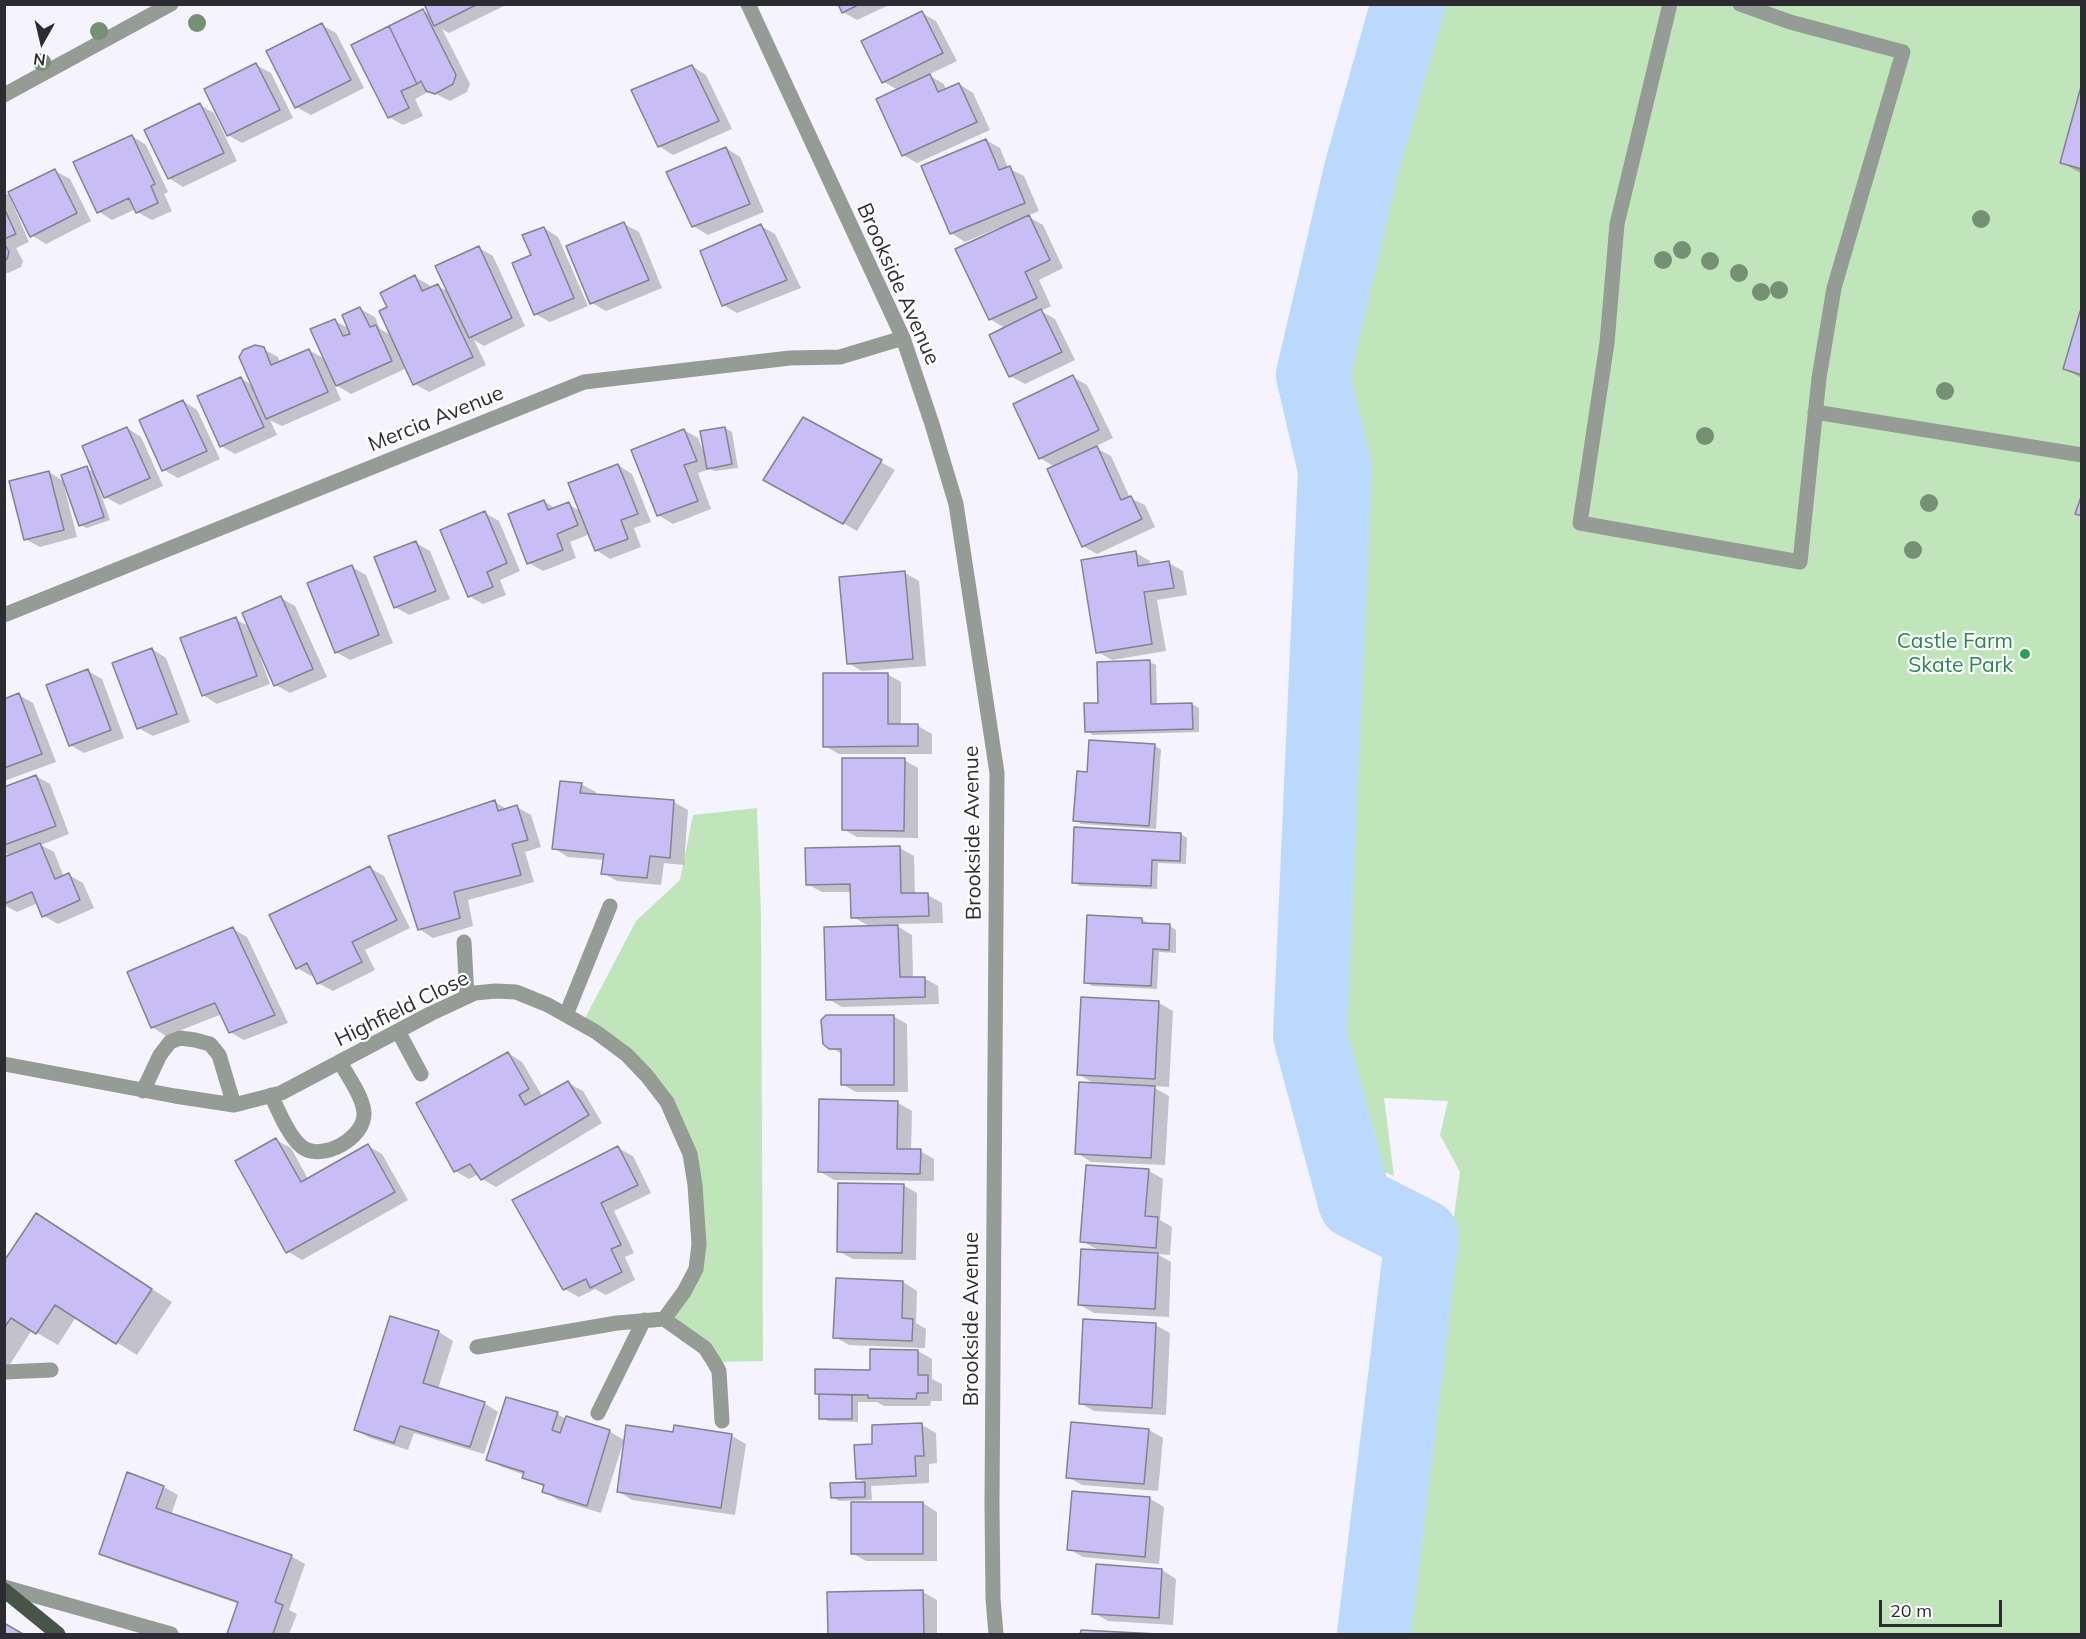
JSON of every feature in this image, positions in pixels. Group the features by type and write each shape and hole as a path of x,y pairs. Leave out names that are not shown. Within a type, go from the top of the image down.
{"main road":[{"path":"4,1589 58,1635"}],"street":[{"path":"4,94 171,4"},
{"name":"Brookside Avenue","path":"748,4 903,338 956,504 998,773 992,1492 993,1599 996,1635"},
{"path":"1670,4 1617,224 1607,343 1580,523 1800,562 1819,378 1834,288 1903,52 1790,22 1740,4"},
{"name":"Mercia Avenue","path":"4,615 584,382 790,358 840,357 903,338"},
{"path":"1815,412 2082,455"},
{"path":"566,1015 610,906"},
{"path":"464,942 467,997"},
{"name":"Highfield Close","path":"4,1064 143,1091 234,1105 281,1093 475,993 516,992 548,1005 596,1032 627,1055 667,1102 690,1154 695,1185 699,1244 696,1269 684,1292 664,1319"},
{"path":"398,1031 421,1074"},
{"path":"143,1091 160,1055 170,1042 180,1038 195,1040 210,1044 219,1055 234,1105"},
{"path":"271,1095 292,1135 302,1147 315,1152 333,1149 350,1139 360,1127 364,1114 361,1102 340,1062"},
{"path":"477,1347 617,1323 664,1319 705,1348 714,1362 719,1371 722,1421"},
{"path":"598,1413 644,1320"},
{"path":"4,1372 51,1370"},
{"path":"4,1589 171,1635"}],"green space":[{"path":"1408,5 2081,5 2081,1634 1398,1634 1460,1172 1440,1135 1448,1101 1384,1098 1394,1176 1348,1156 1310,1035 1335,470 1310,375 1361,170"},
{"path":"757,808 761,914 763,1361 714,1362 664,1319 696,1269 690,1154 647,1076 582,1024 636,921 680,880 693,815"}],"building":[{"path":"424,4 478,4 434,26"},
{"path":"838,4 860,4 842,13"},
{"path":"423,9 456,75 453,84 435,94 426,91 421,81 417,84 389,26"},
{"path":"922,11 943,53 882,83 861,41"},
{"path":"322,23 351,80 295,108 266,51"},
{"path":"389,26 417,84 401,91 409,108 388,118 351,45"},
{"path":"256,63 280,110 227,136 204,89"},
{"path":"692,65 719,121 658,147 631,90"},
{"path":"930,74 938,92 959,83 977,122 902,156 876,99"},
{"path":"2082,83 2082,169 2060,163"},
{"path":"200,103 224,153 168,179 144,130"},
{"path":"132,135 155,184 151,186 158,203 136,213 129,198 97,213 73,162"},
{"path":"986,139 999,170 1010,166 1025,203 950,234 921,166"},
{"path":"726,147 750,204 692,227 666,172"},
{"path":"55,169 77,213 30,237 8,192"},
{"path":"4,208 16,234 4,239"},
{"path":"1029,215 1050,260 1025,272 1037,298 989,320 955,249"},
{"path":"624,222 649,280 590,304 566,246"},
{"path":"761,224 787,280 722,306 700,251"},
{"path":"544,227 574,298 534,315 512,263 531,255 522,235"},
{"path":"4,243 9,252 7,259 4,260"},
{"path":"479,246 512,318 469,338 435,266"},
{"path":"415,275 422,291 438,284 473,357 413,385 379,311 387,307 380,293"},
{"path":"2082,305 2082,375 2063,369"},
{"path":"360,307 370,327 376,325 392,361 336,386 310,329 335,319 343,336 350,334 342,315"},
{"path":"1041,309 1062,352 1009,377 989,335"},
{"path":"255,345 264,347 271,365 309,349 328,392 266,419 239,357 243,350"},
{"path":"1073,375 1099,430 1039,459 1013,404"},
{"path":"241,377 264,427 220,447 197,396"},
{"path":"183,400 207,451 162,471 139,420"},
{"path":"803,417 882,460 843,524 763,480"},
{"path":"127,427 150,478 104,498 82,446"},
{"path":"725,427 732,464 707,469 700,431"},
{"path":"684,429 697,461 684,465 698,501 657,516 631,450"},
{"path":"1097,446 1121,500 1131,496 1142,519 1082,547 1047,469"},
{"path":"618,464 638,514 621,520 628,539 595,551 568,483"},
{"path":"87,466 104,517 79,526 61,475"},
{"path":"49,471 64,530 24,540 9,481"},
{"path":"2082,494 2082,516 2075,514"},
{"path":"544,500 548,510 569,502 578,525 557,534 563,550 527,564 508,514"},
{"path":"485,511 507,563 487,572 493,587 468,597 440,530"},
{"path":"416,541 436,591 394,608 374,557"},
{"path":"1136,551 1138,566 1169,561 1174,588 1144,592 1152,644 1096,653 1081,560"},
{"path":"352,565 379,635 335,653 307,583"},
{"path":"905,571 913,659 847,664 839,577"},
{"path":"281,596 313,669 274,686 242,613"},
{"path":"236,617 257,676 202,696 180,638"},
{"path":"152,648 177,714 137,729 112,663"},
{"path":"1150,660 1151,704 1192,703 1193,729 1085,732 1084,703 1098,703 1097,662"},
{"path":"88,669 111,730 69,746 46,685"},
{"path":"823,673 888,673 888,724 918,724 918,746 823,747"},
{"path":"19,693 42,754 4,768 4,699"},
{"path":"1089,740 1155,744 1149,826 1073,821 1077,771 1087,772"},
{"path":"842,758 905,758 904,831 842,830"},
{"path":"36,775 56,826 4,845 4,787"},
{"path":"560,781 582,783 580,793 674,800 670,858 650,856 647,878 601,874 604,854 552,849"},
{"path":"495,800 498,811 517,805 528,840 512,844 521,875 454,892 460,918 418,930 388,836"},
{"path":"1074,827 1181,833 1180,861 1152,860 1151,886 1072,883"},
{"path":"40,843 55,879 69,873 80,900 42,917 32,892 4,904 4,857"},
{"path":"900,846 901,893 928,893 929,916 851,918 850,884 806,885 805,848"},
{"path":"370,866 397,920 352,942 362,962 317,984 307,963 296,969 269,915"},
{"path":"1087,915 1142,918 1142,923 1170,924 1169,950 1153,949 1151,986 1084,983"},
{"path":"898,925 900,977 925,977 925,997 826,1000 824,927"},
{"path":"233,927 275,1015 229,1033 215,1003 151,1028 127,972"},
{"path":"1081,997 1159,1001 1155,1079 1077,1075"},
{"path":"826,1015 894,1015 894,1085 841,1085 841,1049 829,1049 823,1044 821,1020"},
{"path":"508,1052 529,1089 519,1095 525,1105 568,1081 589,1115 481,1180 470,1164 454,1172 416,1103"},
{"path":"1079,1082 1155,1086 1151,1158 1075,1154"},
{"path":"819,1099 898,1101 897,1149 921,1149 920,1174 818,1172"},
{"path":"276,1138 301,1182 368,1144 395,1192 286,1253 235,1161"},
{"path":"618,1146 638,1185 601,1203 621,1245 611,1249 622,1272 590,1288 586,1279 563,1290 512,1200"},
{"path":"1086,1165 1149,1169 1145,1216 1158,1217 1156,1248 1080,1242"},
{"path":"838,1183 904,1184 902,1253 837,1252"},
{"path":"36,1213 152,1289 116,1344 55,1305 36,1334 11,1318 4,1328 4,1261"},
{"path":"1081,1249 1158,1253 1155,1309 1078,1305"},
{"path":"836,1278 903,1281 902,1318 913,1319 912,1341 833,1338"},
{"path":"390,1316 439,1331 423,1383 485,1402 470,1447 400,1426 394,1443 354,1430"},
{"path":"1083,1319 1156,1323 1152,1408 1079,1404"},
{"path":"870,1349 918,1350 918,1375 928,1375 928,1393 917,1393 916,1399 815,1394 815,1369 870,1370"},
{"path":"819,1394 852,1395 852,1419 819,1419"},
{"path":"506,1397 558,1412 552,1430 560,1433 566,1416 610,1430 587,1506 542,1492 544,1485 522,1478 524,1472 486,1460"},
{"path":"1071,1422 1149,1429 1144,1484 1066,1478"},
{"path":"922,1423 924,1456 915,1456 916,1476 856,1479 854,1445 872,1444 872,1425"},
{"path":"626,1425 673,1432 674,1425 732,1434 721,1508 617,1492"},
{"path":"127,1472 164,1486 156,1508 292,1555 275,1602 283,1605 273,1634 227,1634 238,1602 99,1554"},
{"path":"865,1482 865,1497 831,1498 830,1483"},
{"path":"1072,1491 1150,1497 1145,1557 1067,1550"},
{"path":"851,1502 923,1502 923,1554 851,1554"},
{"path":"1096,1564 1162,1569 1159,1618 1092,1614"},
{"path":"923,1590 924,1634 828,1634 827,1592"},
{"path":"4,1623 23,1634 4,1634"},
{"path":"1081,1630 1158,1634 1080,1634"}],"waterway":[{"path":"1374,1634 1422,1236 1355,1202 1310,1035 1335,470 1313,375 1361,170 1408,4"}],"place":[{"name":"Castle Farm Skate Park","path":"2025,654"}]}
